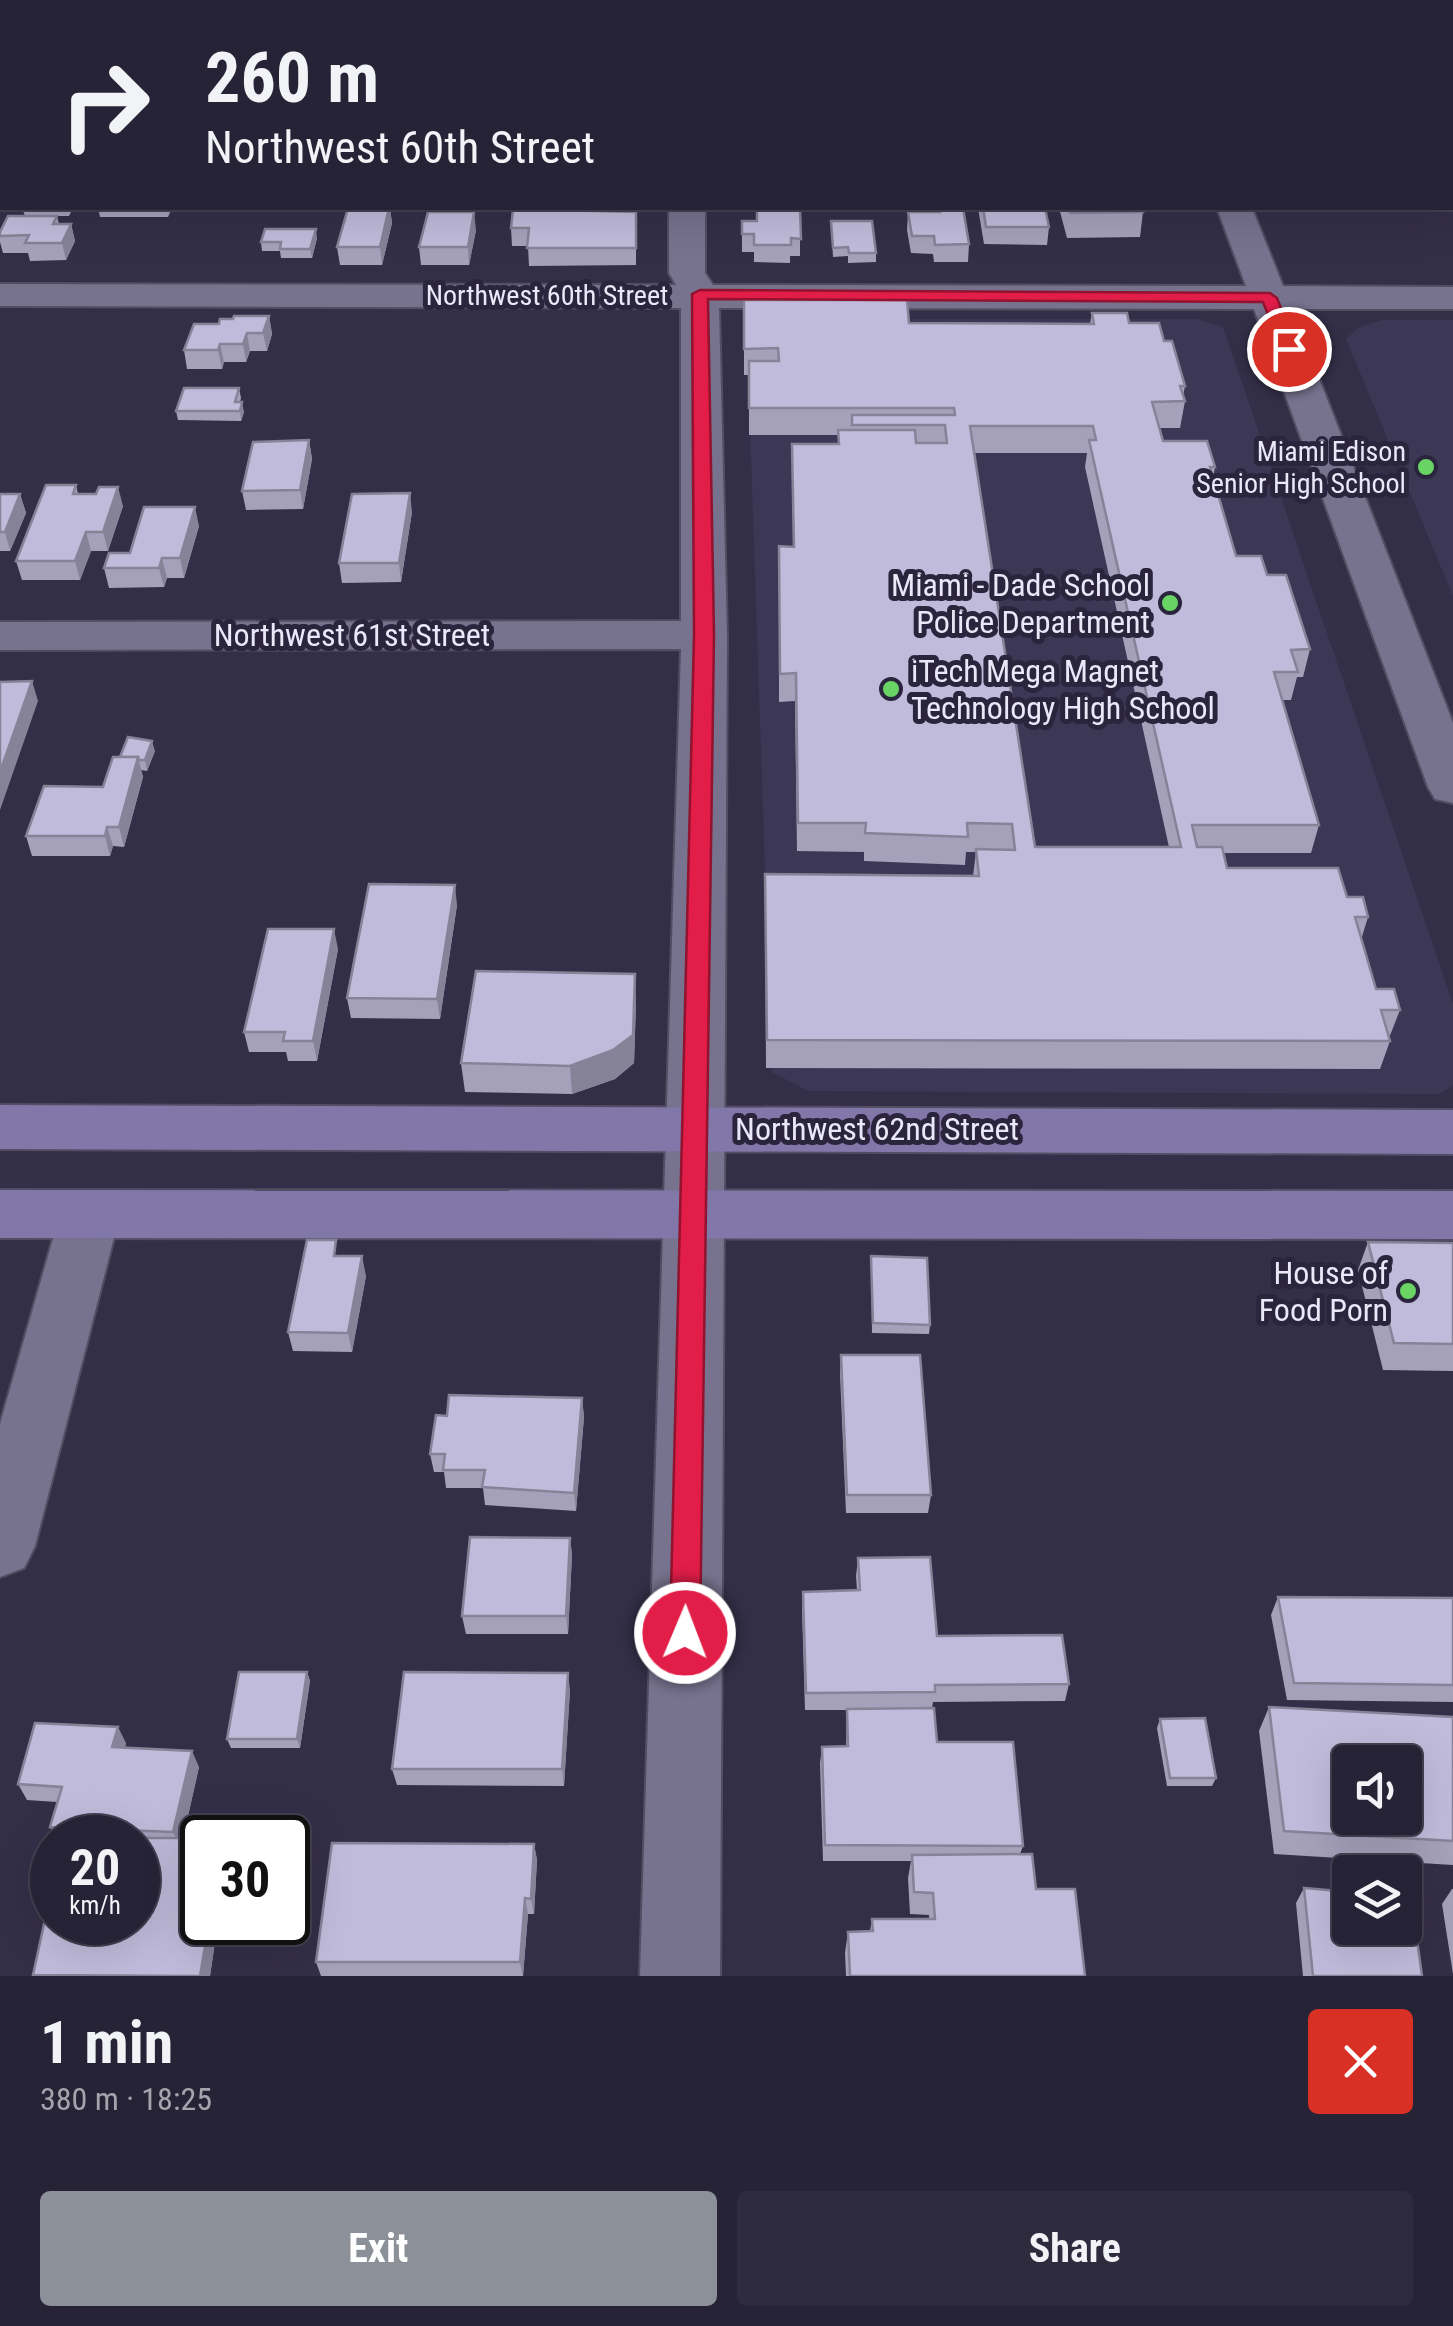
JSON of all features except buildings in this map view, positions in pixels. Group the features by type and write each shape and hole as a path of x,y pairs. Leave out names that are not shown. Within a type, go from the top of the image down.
{"main road":[{"name":"Northwest 62nd Street","path":"0,1127 1453,1132"},
{"path":"0,1214 1453,1215"}],"street":[{"path":"680,1976 704,634 700,294 687,273 687,210"},
{"path":"1237,210 1453,787"},
{"name":"Northwest 60th Street","path":"0,295 1453,298"},
{"name":"Northwest 61st Street","path":"0,636 704,634"},
{"path":"0,1546 90,1214"}],"shaded area":[{"name":"iTech Mega Magnet Technology High School","path":"796,319 1197,319 1223,327 1453,1004 1453,1085 1439,1094 808,1091 772,1072 747,338"},
{"name":"Miami Edison Senior High School","path":"1383,320 1453,320 1453,596 1346,339 1359,327"}],"place":[{"name":"Miami Edison Senior High School","path":"1426,467"},
{"name":"Miami - Dade School Police Department","path":"1170,603"},
{"name":"iTech Mega Magnet Technology High School","path":"891,689"},
{"name":"House of Food Porn","path":"1408,1291"}],"route":[{"path":"685,1633 704,634 700,294 1270,298 1289,349"}]}
